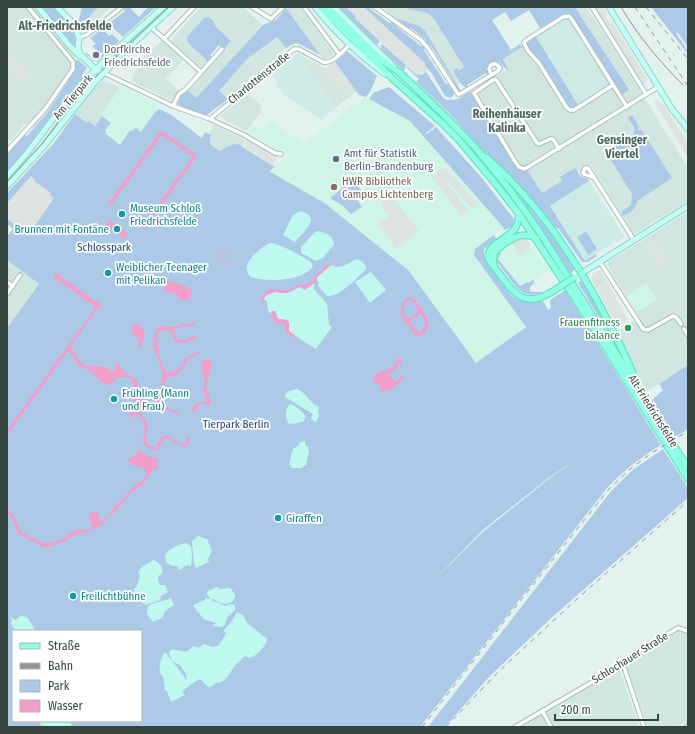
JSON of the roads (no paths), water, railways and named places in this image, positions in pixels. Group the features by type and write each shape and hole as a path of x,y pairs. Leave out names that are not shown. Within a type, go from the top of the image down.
{"main road":[{"path":"38,7 65,41 96,70 104,73"},
{"path":"57,7 74,25 79,38 79,50 83,57"},
{"name":"Am Tierpark","path":"7,176 29,152 80,86 163,7"},
{"name":"Am Tierpark","path":"7,186 47,143 85,93 172,7"},
{"path":"315,7 328,23 350,44 374,66 393,80"},
{"path":"320,7 393,80"},
{"path":"327,7 380,59 399,72"},
{"path":"334,7 491,161 524,195 558,236 582,273 624,353 638,386"},
{"path":"609,7 672,109 688,129"},
{"name":"Alt-Friedrichsfelde","path":"393,80 428,110 458,140 519,214 576,300 688,479"},
{"name":"Alt-Friedrichsfelde","path":"474,146 510,190 541,234 638,386 688,468"},
{"path":"519,214 514,230 492,248 488,256 489,260 518,296 533,299 546,295 688,206"},
{"path":"495,267 493,259 496,250 516,236 525,235 536,239"}],"street":[{"path":"28,7 59,45 65,41"},
{"path":"79,38 88,34 122,7"},
{"path":"164,39 194,7"},
{"path":"252,7 271,19 283,7"},
{"path":"304,7 339,54"},
{"path":"375,7 421,40 428,48 458,94 492,74"},
{"path":"592,7 646,94"},
{"path":"613,85 574,110 570,110 567,108 539,62 528,51 524,43 563,17 569,16 613,85 627,107"},
{"path":"151,27 201,72"},
{"name":"Charlottenstraße","path":"210,119 294,49 299,49 324,63 330,62 350,44"},
{"name":"Am Tierpark","path":"8,148 46,108 73,69 74,66 72,61 59,45"},
{"path":"173,106 180,94 222,49"},
{"path":"104,73 173,106 210,119 244,134 275,153 282,154"},
{"path":"559,148 553,139 539,144 537,143 495,79 474,93 519,168 524,169 528,167 627,107 658,87"},
{"path":"594,178 634,240"},
{"path":"600,262 643,329 648,330 673,316 676,317 681,324"},
{"path":"7,294 20,275"},
{"path":"7,282 13,286"},
{"path":"684,329 688,335"},
{"name":"Schlochauer Straße","path":"515,727 623,664 624,660 676,629 688,630"},
{"path":"623,664 644,727"},
{"path":"544,710 543,712 551,727"}],"water":[{"name":"Brunnen mit Fontäne","path":"109,220 128,233 125,239 106,226"},
{"path":"331,263 331,265 317,277 317,281 306,289 299,287 287,293 275,292 265,296 261,305 261,298 267,291 271,289 289,290 297,285 306,285 312,281 324,267"},
{"path":"59,273 61,277 101,305 71,346 83,365 104,367 113,371 115,370 116,364 118,364 126,373 138,381 138,393 142,396 156,398 158,397 161,389 162,371 153,345 158,327 175,327 182,324 195,323 195,325 180,327 174,331 179,340 185,340 195,335 197,336 197,338 186,343 176,342 168,330 158,333 157,341 159,355 167,373 177,370 186,358 198,351 199,353 188,360 178,374 168,377 165,382 164,392 160,401 165,407 178,412 179,415 164,409 153,399 142,400 143,405 140,410 148,429 145,440 148,445 156,448 159,441 165,435 183,445 186,443 187,437 189,437 189,443 186,446 180,447 172,440 166,438 161,442 158,451 146,447 142,441 145,432 143,420 137,415 133,414 130,421 129,414 126,410 135,410 133,397 134,386 131,380 127,377 118,377 109,385 105,385 90,371 79,367 72,354 68,351 7,435 7,430 95,308 54,278 55,274"},
{"path":"166,281 188,287 192,291 190,298 181,301 174,293 166,292 164,289"},
{"path":"410,297 415,300 428,320 428,327 426,331 418,337 401,316 403,302","holes":["408,300 411,300 418,311 413,317 407,318 404,314 404,309","420,314 424,319 425,324 419,333 409,322"]},
{"path":"272,311 275,311 278,319 287,320 289,322 289,331 296,336 295,338 286,333 285,325 274,323"},
{"path":"133,323 135,325 140,325 145,331 142,347 139,347 138,344 140,338 136,338 131,332"},
{"path":"400,357 402,365 399,364 394,372 388,373 392,379 397,381 402,375 404,376 394,387 380,391 380,384 373,383 375,380 372,378 381,371 387,370 397,362"},
{"path":"205,359 212,363 206,387 211,402 208,405 202,404 197,406 197,411 193,413 192,410 196,403 207,401 203,390 205,380 201,369 202,362"},
{"path":"139,450 150,457 158,458 158,469 151,472 145,482 130,494 102,525 50,547 42,547 18,533 7,512 7,508 13,515 21,532 40,542 55,542 64,538 75,530 91,529 92,526 89,518 91,512 97,512 100,522 109,516 114,506 122,500 135,485 145,478 146,474 144,469 132,465 127,461 130,457 135,456"}],"waterway":[{"path":"110,204 161,133 195,156 144,227"},
{"path":"230,267 226,262 218,258 216,254 222,252 226,253 232,250"},
{"path":"38,722 41,727"}],"tram line":[{"path":"7,182 41,145 91,81 169,7"},
{"path":"621,7 650,48 683,85"}],"railway":[{"path":"635,7 688,86"},
{"path":"646,7 688,59"},
{"path":"422,727 609,489 629,470 650,454 688,431"},
{"path":"446,727 499,671 577,599 688,501"}],"place":[{"name":"Dorfkirche Friedrichsfelde","path":"96,55"},
{"name":"Amt für Statistik Berlin-Brandenburg","path":"336,159"},
{"name":"HWR Bibliothek Campus Lichtenberg","path":"334,187"},
{"name":"Museum Schloß Friedrichsfelde","path":"122,214"},
{"name":"Brunnen mit Fontäne","path":"117,229"},
{"name":"Weiblicher Teenager mit Pelikan","path":"108,273"},
{"name":"Frauenfitness balance","path":"628,328"},
{"name":"Frühling (Mann und Frau)","path":"114,399"},
{"name":"Giraffen","path":"278,518"},
{"name":"Freilichtbühne","path":"73,596"}],"district":[{"name":"Alt-Friedrichsfelde","path":"65,26"},
{"name":"Reihenhäuser Kalinka","path":"507,121"},
{"name":"Gensinger Viertel","path":"622,147"}],"park label":[{"name":"Schlosspark","path":"104,247"},
{"name":"Tierpark Berlin","path":"236,424"}]}
